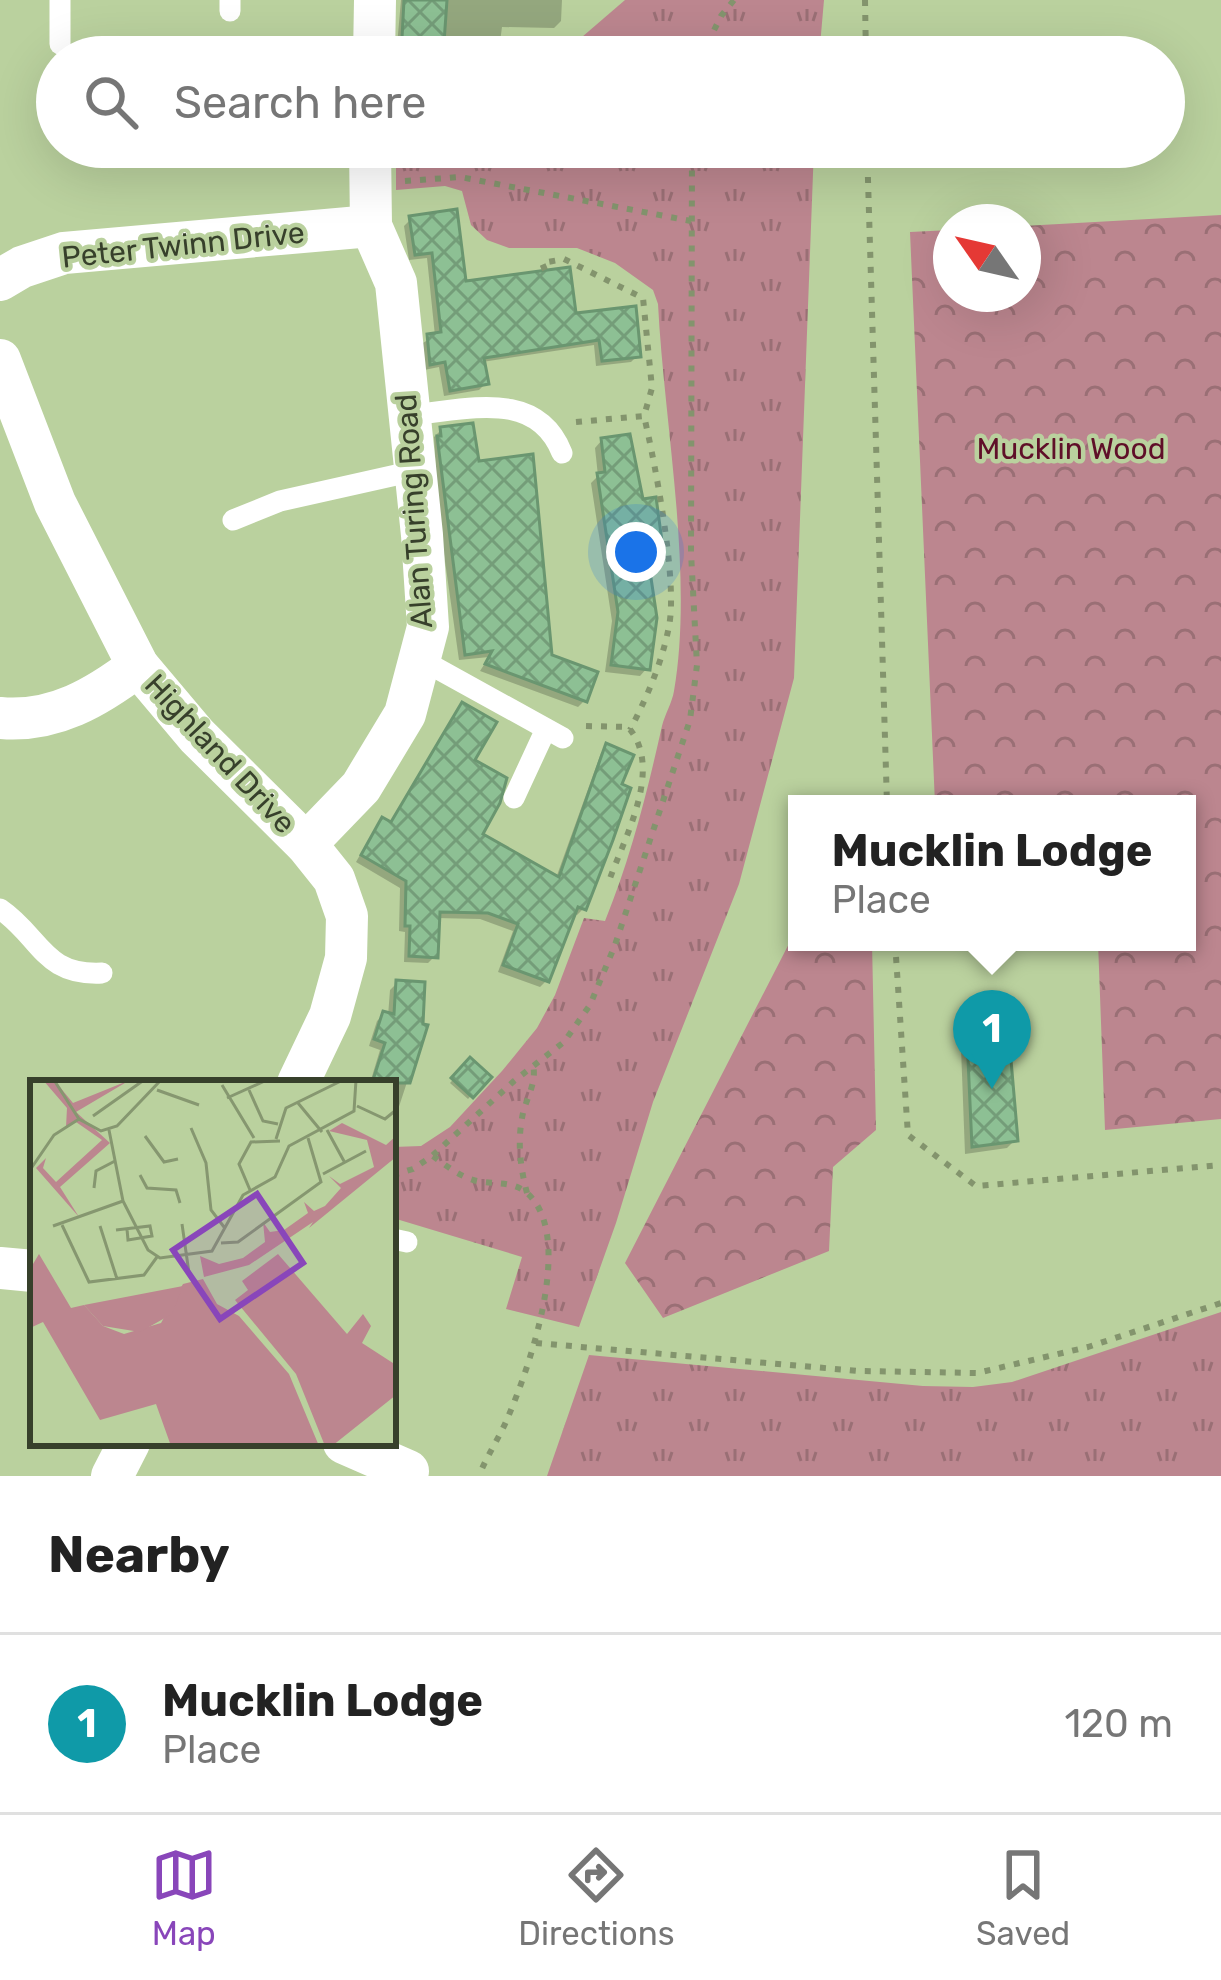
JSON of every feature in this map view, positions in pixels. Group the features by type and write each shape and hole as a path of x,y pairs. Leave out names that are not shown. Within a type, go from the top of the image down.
{"street":[{"path":"374,36 375,0"},
{"name":"Alan Turing Road","path":"306,844 361,787 405,715 428,627 396,283 371,226 370,168"},
{"name":"Peter Twinn Drive","path":"0,280 64,253 371,226"},
{"name":"Highland Drive","path":"0,360 55,503 138,666 197,736 306,844 334,879 347,916 346,958 330,1016 299,1080"},
{"path":"0,718 70,710 103,693 138,666"},
{"path":"0,1268 30,1271"},
{"path":"112,1476 127,1446"},
{"path":"356,1446 399,1457"}],"lane":[{"path":"60,0 60,36"},
{"path":"408,415 516,408 538,416 562,452"},
{"path":"233,520 280,501 414,471"},
{"path":"420,659 555,734 514,798"},
{"path":"0,909 15,919 53,964 82,974 102,973"}],"path":[{"path":"711,36 734,0"},
{"path":"865,0 866,36"},
{"path":"379,168 396,182 460,177 691,220"},
{"path":"396,1174 433,1156 564,1042 590,1005 615,945 690,720 697,664 691,553 692,168"},
{"path":"868,168 886,795"},
{"path":"545,271 542,263 564,259 643,298 652,388 644,416 654,457 670,621 652,688 630,730"},
{"path":"545,426 644,416"},
{"path":"555,734 583,726 630,730 640,740 645,771 609,881"},
{"path":"897,951 908,1135 976,1186 1221,1165"},
{"path":"527,1193 519,1145 524,1109 536,1075 533,1065"},
{"path":"433,1156 472,1180 514,1186 527,1193 547,1237 548,1273 536,1343 507,1420 479,1476"},
{"path":"536,1343 859,1371 977,1373 1088,1347 1221,1303"}],"green space":[{"path":"625,0 824,0 821,36 583,36"},
{"path":"396,168 813,168 794,678 739,884 653,1102 579,1327 506,1309 522,1257 396,1219 396,1147 421,1146 450,1127 537,1028 584,918 605,921 631,849 674,691 679,646 679,549 658,304 653,290 615,263 577,248 509,248 487,240 471,225 462,191 445,186 396,190"},
{"name":"Mucklin Wood","path":"1221,215 1221,1119 1105,1130 1098,951 1196,951 1196,795 935,795 910,232 933,231 933,312 1041,312 1041,225"},
{"path":"788,946 788,951 872,951 876,1130 833,1167 829,1251 663,1318 625,1263"},
{"path":"1221,1312 1221,1476 547,1476 589,1355 973,1387 1012,1382"}],"building":[{"path":"404,0 447,0 444,36 402,36"},
{"path":"457,209 466,281 570,267 576,313 636,306 641,357 602,361 599,340 484,358 489,384 450,391 445,362 430,365 427,334 441,332 432,253 415,255 409,216"},
{"path":"473,423 479,461 533,454 552,655 598,672 587,702 485,664 492,651 465,655 437,436 441,436 440,427"},
{"path":"630,434 643,499 656,497 664,556 648,558 657,618 650,670 611,665 618,612 597,473 605,472 601,438"},
{"path":"462,702 497,722 475,760 507,778 483,834 559,877 606,743 634,755 622,784 631,788 613,840 586,910 578,907 549,982 503,965 518,924 488,913 440,912 438,958 409,956 406,881 361,855 382,817 391,822"},
{"path":"396,980 425,982 423,1024 428,1025 410,1083 373,1080 385,1043 374,1039 383,1011 394,1014"},
{"path":"967,1037 1009,1037 1018,1141 972,1147"},
{"path":"470,1057 492,1077 473,1098 451,1078"}],"place":[{"name":"Mucklin Lodge","path":"992,1089"}]}
